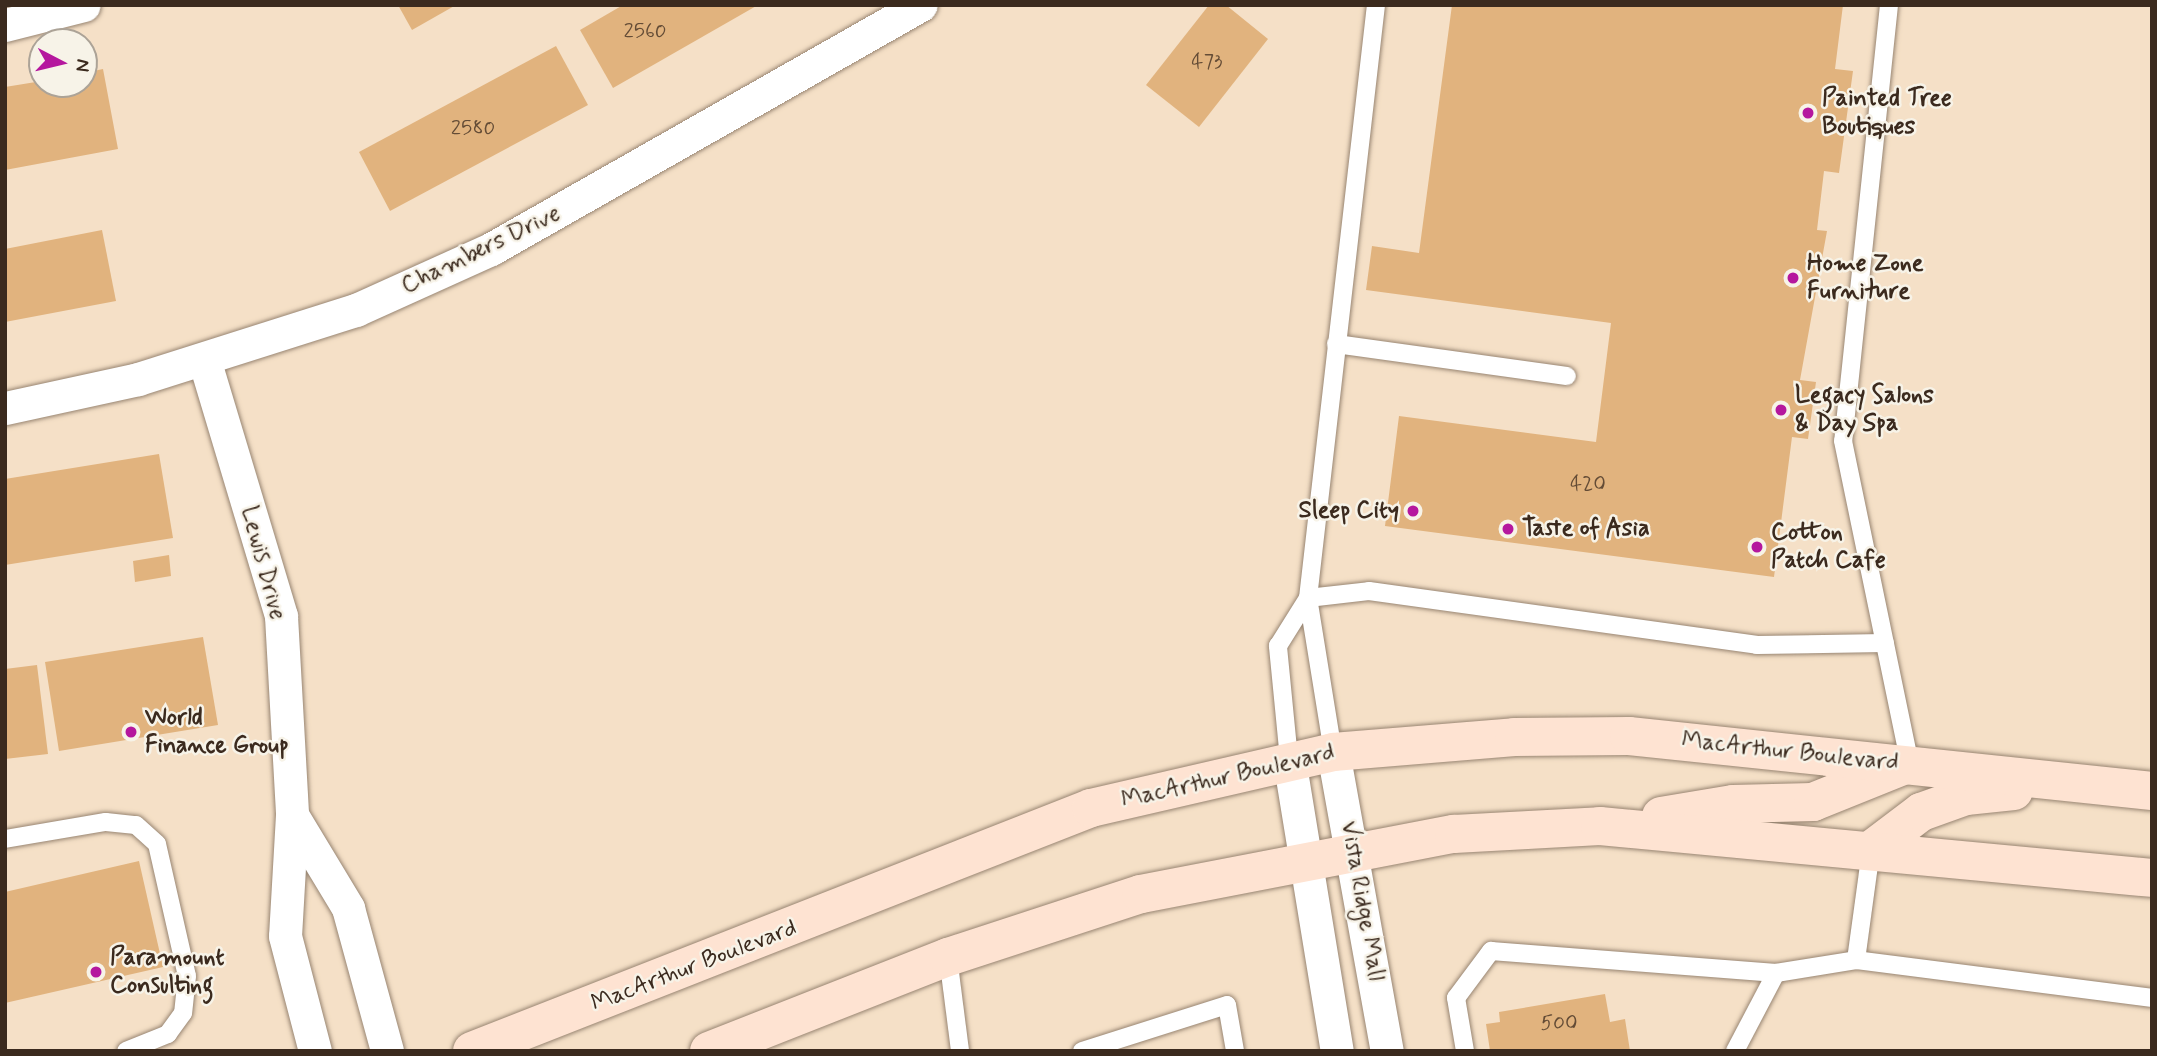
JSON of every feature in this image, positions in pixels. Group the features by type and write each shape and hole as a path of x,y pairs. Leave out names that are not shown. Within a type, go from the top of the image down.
{"main road":[{"name":"MacArthur Boulevard","path":"472,1051 1091,808 1289,760 1333,752 1514,737 1629,736 2152,791"},
{"path":"709,1051 948,957 1141,894 1354,849 1454,834 1600,826 1733,804 1814,802 1910,764"},
{"path":"1871,850 1921,812 1966,796 2089,784"},
{"path":"1600,826 2152,878"}],"street":[{"path":"5,25 84,5"},
{"name":"Chambers Drive","path":"5,408 204,359 356,310 491,249 920,5"},
{"name":"Lewis Drive","path":"204,359 281,616 292,815 285,936 315,1051"},
{"name":"Vista Ridge Mall","path":"1333,752 1354,849 1387,1051"},
{"name":"Vista Ridge Mall","path":"1289,760 1337,1051"},
{"name":"Lewis Drive","path":"292,815 348,908 387,1051"}],"lane":[{"path":"1333,752 1308,598 1376,5"},
{"path":"1889,5 1843,441 1910,764"},
{"path":"1336,344 1567,376"},
{"path":"1308,598 1369,591 1756,645 1885,643"},
{"path":"1289,760 1278,646 1308,598"},
{"path":"5,839 106,822 136,825 157,844 187,976 183,1013 168,1034 126,1051"},
{"path":"1856,960 1871,850"},
{"path":"1465,1051 1456,998 1491,951 1776,974 1856,960 2152,998"},
{"path":"948,957 960,1051"},
{"path":"1735,1051 1776,974"},
{"path":"1082,1051 1227,1005 1235,1051"}],"building":[{"path":"398,5 456,5 412,30"},
{"path":"623,5 758,5 613,88 580,30"},
{"path":"1209,5 1226,5 1268,39 1199,127 1146,85"},
{"path":"1452,5 1843,5 1835,69 1853,71 1839,173 1824,171 1817,230 1827,231 1800,380 1816,382 1808,439 1792,437 1774,577 1385,526 1399,416 1596,442 1611,323 1366,290 1372,246 1419,253"},
{"path":"556,46 588,105 390,211 359,152"},
{"path":"103,69 118,149 5,170 5,87 28,83 28,98 98,98 98,70"},
{"path":"102,230 116,301 5,322 5,249"},
{"path":"159,454 173,538 5,565 5,479"},
{"path":"169,555 171,576 135,582 133,561"},
{"path":"203,637 218,725 59,751 45,662"},
{"path":"37,665 48,754 5,759 5,669"},
{"path":"139,861 163,967 5,1003 5,892"},
{"path":"1605,994 1610,1022 1625,1019 1630,1051 1490,1051 1486,1024 1500,1022 1499,1012"}],"place":[{"name":"Painted Tree Boutiques","path":"1808,113"},
{"name":"Home Zone Furniture","path":"1793,278"},
{"name":"Legacy Salons & Day Spa","path":"1781,410"},
{"name":"Sleep City","path":"1413,511"},
{"name":"Taste of Asia","path":"1508,529"},
{"name":"Cotton Patch Cafe","path":"1757,547"},
{"name":"World Finance Group","path":"131,732"},
{"name":"Paramount Consulting","path":"96,972"}]}
